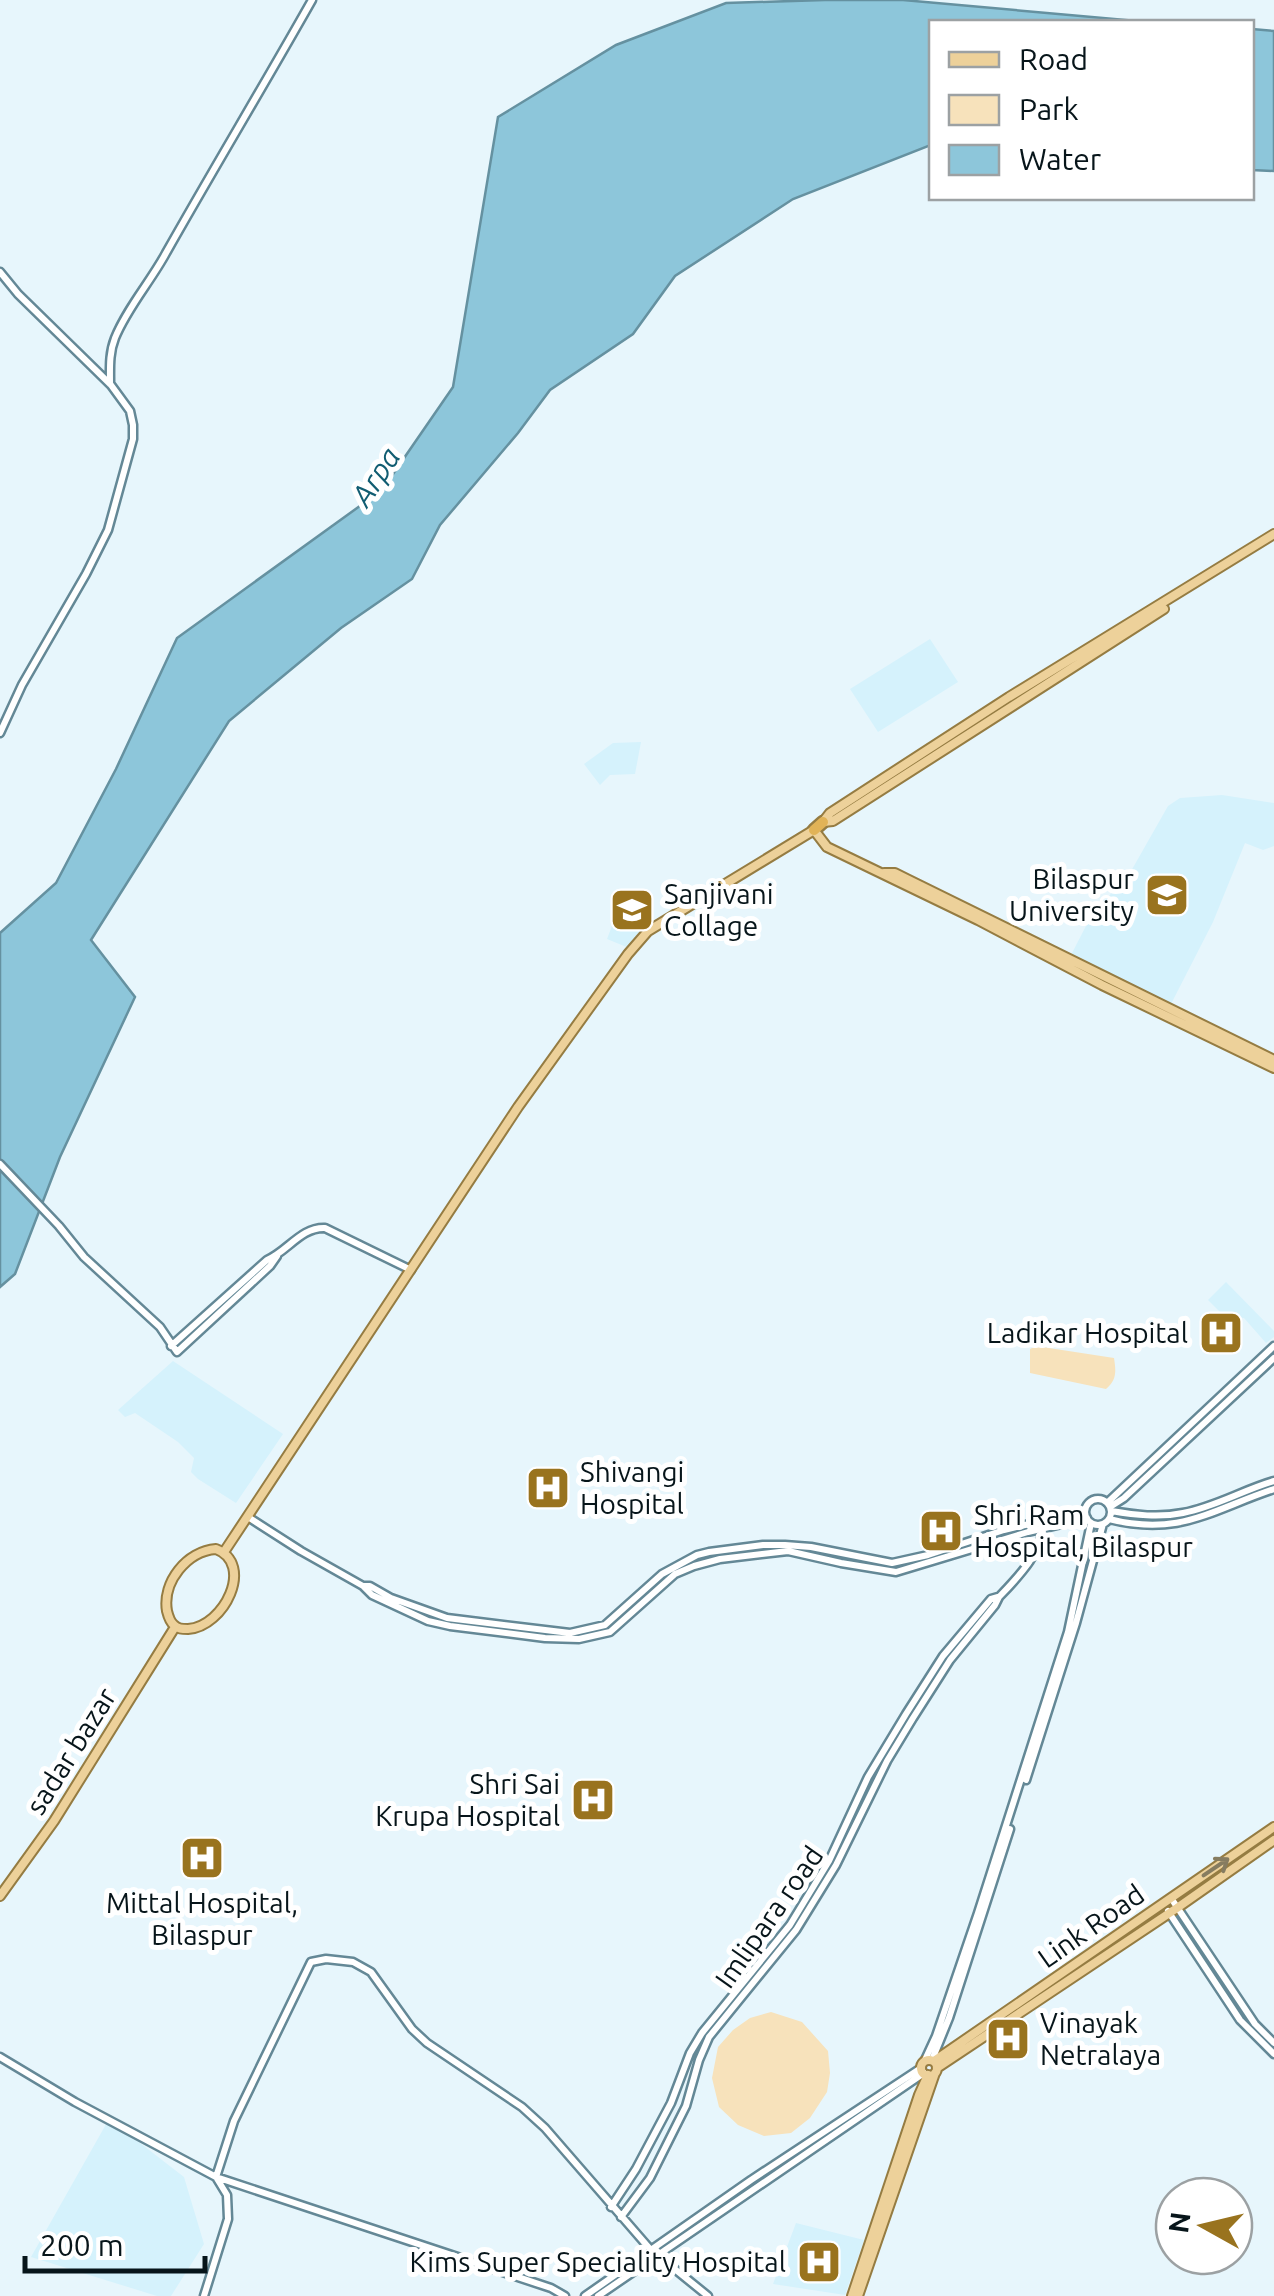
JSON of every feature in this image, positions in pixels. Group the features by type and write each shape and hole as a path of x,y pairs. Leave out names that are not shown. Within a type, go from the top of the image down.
{"main road":[{"path":"224,1552 518,1107 648,931 833,820 1274,537"},
{"path":"819,826 827,847 1274,1068"},
{"path":"884,873 895,873 925,887 1274,1060"},
{"path":"224,1552 234,1571 221,1612 204,1625 175,1627 166,1607 169,1585 175,1575 198,1553 224,1552"},
{"name":"sadar bazar","path":"0,1896 54,1821 175,1627"},
{"name":"Link Road","path":"930,2068 1274,1827"},
{"name":"Link Road","path":"930,2068 1274,1840"},
{"path":"855,2296 930,2068"}],"street":[{"path":"110,385 111,352 119,331 312,0"},
{"path":"0,272 110,385 130,411 134,424 116,506 98,552 22,685 0,733"},
{"path":"0,1164 84,1257 164,1331 172,1346 183,1341 267,1260 319,1227 411,1270"},
{"path":"164,1331 173,1332 183,1341"},
{"path":"930,2068 950,2018 1066,1658 1108,1513 1274,1346"},
{"path":"1108,1513 1274,1358"},
{"path":"248,1517 372,1595 414,1616 450,1626 578,1639 592,1638 610,1626 675,1574 720,1559 788,1551 896,1572 1044,1524 1108,1513 1182,1514 1274,1481"},
{"path":"930,2068 936,2036 1068,1632 1088,1504 1101,1499 1108,1513 1147,1526 1170,1525 1192,1521 1274,1489"},
{"name":"Imlipara road","path":"621,2217 650,2178 678,2123 709,2037 796,1930 830,1876 887,1761 913,1718 950,1660 1034,1557 1044,1524"},
{"name":"Imlipara road","path":"612,2207 671,2102 702,2033 790,1925 829,1861 877,1761 928,1678 990,1600 999,1597"},
{"path":"1167,1900 1240,2020 1274,2054"},
{"path":"1173,1910 1255,2024 1274,2043"},
{"path":"204,2296 228,2218 226,2194 216,2177 234,2121 311,1962 326,1959 366,1968 412,2029 545,2128 621,2217 708,2296"},
{"path":"0,2056 75,2102 216,2177 551,2288 565,2296"},
{"name":"Link Road","path":"585,2296 930,2068"},
{"name":"Link Road","path":"598,2296 654,2251"}],"shaded area":[{"path":"930,639 958,682 878,732 850,689"},
{"path":"641,742 635,774 610,775 600,785 584,764 613,743"},
{"name":"Bilaspur University","path":"1222,795 1274,803 1274,846 1263,850 1245,843 1213,922 1171,1004 1071,955 1087,924 1113,891 1122,887 1168,806 1180,798"},
{"name":"Sanjivani Collage","path":"625,892 645,899 646,922 650,924 629,948 607,939"},
{"path":"1226,1282 1274,1331 1274,1337 1266,1343 1244,1318 1225,1317 1208,1300"},
{"path":"173,1361 283,1434 236,1503 191,1472 194,1458 178,1442 135,1413 125,1417 118,1410"},
{"path":"109,2119 184,2177 204,2244 171,2296 157,2296 31,2257"},
{"name":"Kims Super Speciality Hospital","path":"796,2223 864,2240 845,2295 773,2284"}],"green space":[{"path":"1036,1346 1114,1358 1114,1379 1106,1389 1030,1373 1030,1349"},
{"path":"771,2012 802,2022 828,2051 830,2073 827,2092 810,2118 791,2133 764,2136 738,2125 719,2107 712,2078 718,2047 733,2030 750,2018"}],"water":[{"path":"903,0 1126,20 929,20 929,146 793,199 675,276 633,334 550,390 440,525 412,579 341,628 229,721 91,940 135,997 60,1157 15,1274 0,1287 0,933 56,883 116,769 177,638 382,490 453,387 498,117 616,45 726,3"},
{"path":"1254,29 1274,31 1274,171 1254,170"}],"place":[{"name":"Bilaspur University","path":"1167,895"},
{"name":"Sanjivani Collage","path":"632,910"},
{"name":"Ladikar Hospital","path":"1221,1333"},
{"name":"Shivangi Hospital","path":"548,1488"},
{"name":"Shri Ram Hospital, Bilaspur","path":"941,1531"},
{"name":"Shri Sai Krupa Hospital","path":"593,1800"},
{"name":"Mittal Hospital, Bilaspur","path":"202,1858"},
{"name":"Vinayak Netralaya","path":"1008,2039"},
{"name":"Kims Super Speciality Hospital","path":"819,2262"}],"water label":[{"name":"Arpa","path":"376,477"}]}
